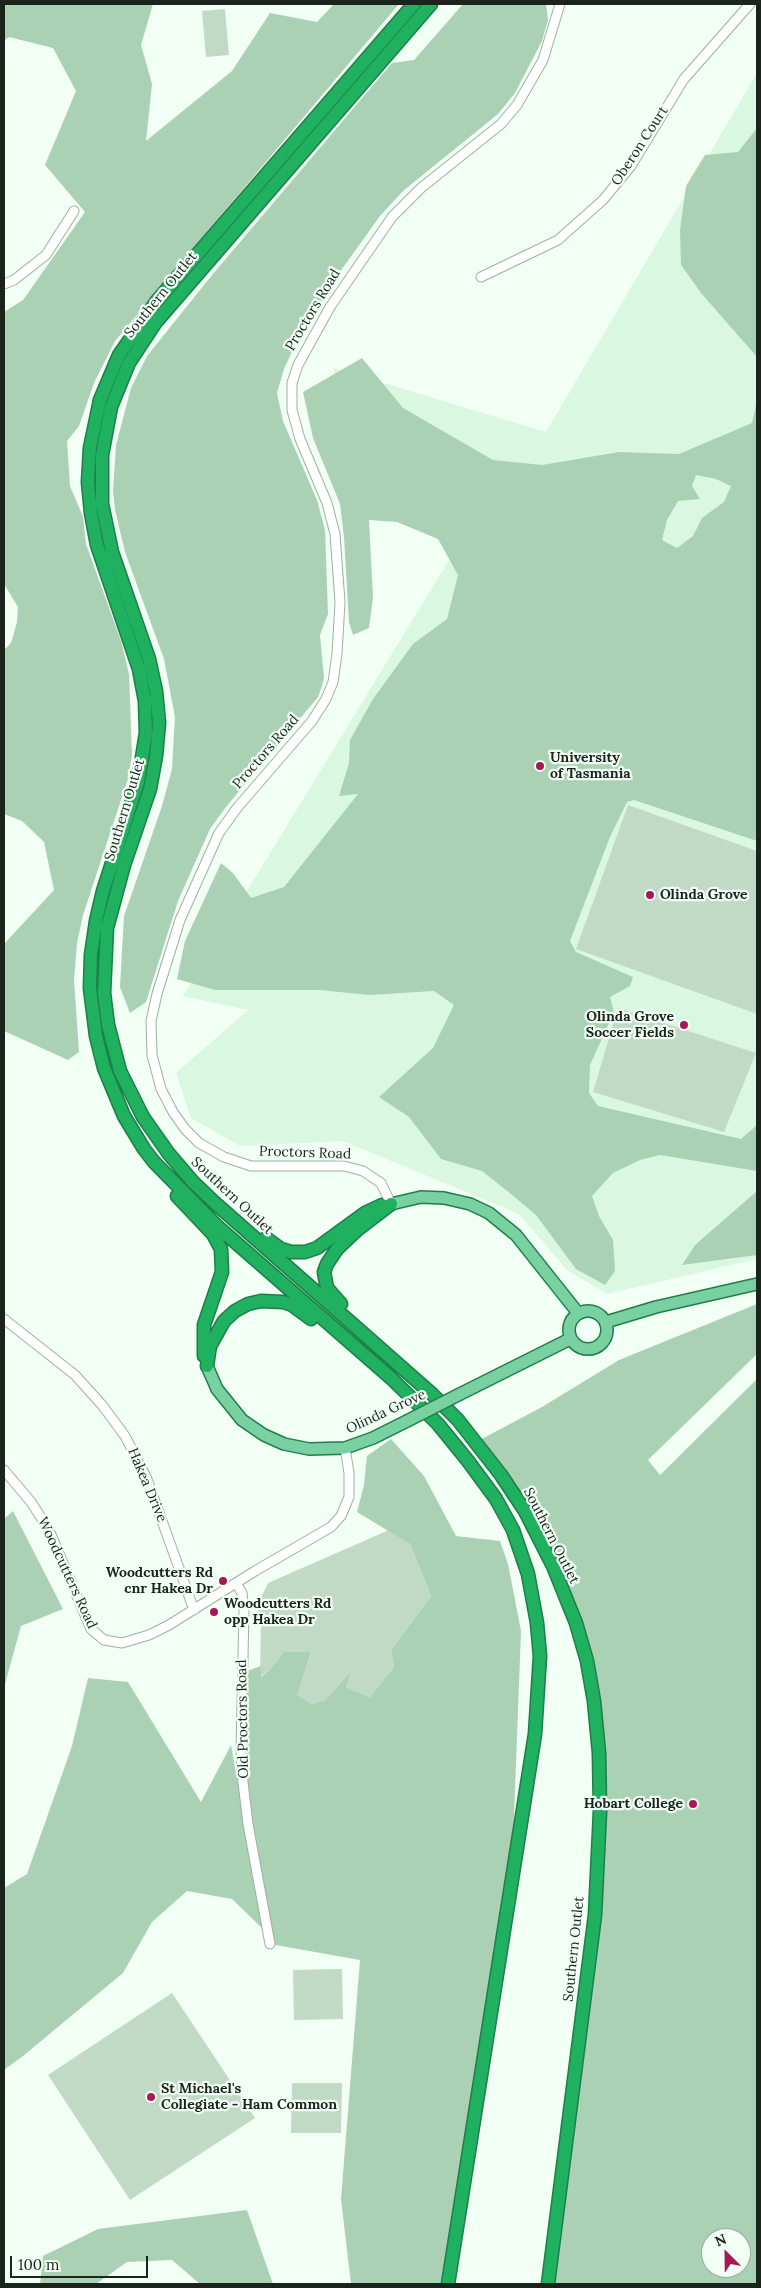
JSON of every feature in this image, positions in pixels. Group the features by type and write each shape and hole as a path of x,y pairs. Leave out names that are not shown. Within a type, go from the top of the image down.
{"highway":[{"name":"Southern Outlet","path":"414,4 142,320 113,367 96,416 88,482 92,522 102,561 139,669 146,716 145,751 138,782 103,890 91,955 92,1005 98,1050 109,1084 133,1133 154,1162 218,1226 417,1403 468,1460 496,1499 519,1545 528,1574 538,1623 540,1679 531,1765 448,2284"},
{"name":"Southern Outlet","path":"431,4 156,322 122,377 107,423 101,474 105,520 117,569 149,658 156,691 158,723 156,756 150,789 122,873 107,928 104,993 110,1033 120,1071 143,1117 160,1142 193,1182 215,1203 433,1395 458,1420 501,1475 525,1511 549,1558 576,1623 587,1662 594,1701 599,1753 599,1820 595,1916 548,2284"},
{"path":"160,1142 268,1240 281,1249 291,1252 305,1252 317,1248 365,1213 378,1206 391,1204"},
{"path":"154,1162 171,1189 213,1234 220,1249 222,1272 204,1325 203,1352 207,1366"},
{"path":"391,1204 357,1230 332,1256 324,1272 327,1288 337,1300 456,1409 482,1441 501,1475"},
{"path":"207,1366 210,1346 216,1332 224,1320 235,1311 248,1304 261,1301 274,1300 292,1305 316,1323 404,1401 427,1423 461,1462 489,1501 503,1526 517,1564 525,1594 533,1657 530,1724 531,1765"}],"main road":[{"path":"391,1204 421,1198 444,1198 470,1204 489,1214 516,1235 578,1313"},
{"path":"606,1322 656,1307 757,1284"},
{"path":"591,1310 606,1322 606,1336 599,1346 593,1349 580,1348 570,1339 568,1334 570,1322 578,1313 591,1310"},
{"name":"Olinda Grove","path":"207,1366 211,1378 224,1400 253,1429 271,1439 297,1447 326,1450 345,1448 373,1438 570,1339"}],"street":[{"name":"Proctors Road","path":"391,1204 382,1183 363,1171 344,1166 251,1166 224,1157 199,1143 172,1112 161,1089 152,1055 151,1021 159,987 180,920 215,842 237,808 312,721 326,699 333,682 337,654 340,602 335,534 327,503 300,439 292,410 292,383 298,365 330,307 392,217 421,188 501,124 517,105 543,60 560,4"},
{"name":"Oberon Court","path":"481,276 558,240 604,200 631,166 684,79 750,4"},
{"path":"4,284 14,280 46,255 74,212"},
{"name":"Hakea Drive","path":"4,1319 75,1375 102,1405 125,1436 147,1479 194,1610"},
{"name":"Woodcutters Road","path":"4,1470 31,1502 49,1530 88,1623 100,1637 116,1642 131,1642 149,1636 320,1535 341,1516 349,1497 350,1485 345,1448"},
{"name":"Old Proctors Road","path":"236,1583 242,1594 244,1610 240,1750 242,1774 248,1824 270,1944"}],"shaded area":[{"path":"4,4 153,4 141,45 152,84 146,141 232,71 270,13 317,22 334,4 399,4 115,341 94,383 79,426 67,441 70,486 83,517 86,544 121,641 129,674 132,755 128,779 83,915 77,943 74,980 79,1052 68,1060 4,1031 4,944 54,890 44,842 22,821 4,814 4,650 11,643 17,622 18,607 4,584 4,312 23,300 85,212 45,165 76,91 53,48 9,37 4,41"},
{"path":"463,4 546,4 548,20 542,41 515,93 498,114 403,191 380,216 332,283 298,339 284,369 277,393 283,421 317,500 325,530 328,614 320,635 324,678 318,697 226,807 210,829 178,901 146,1002 130,1013 120,987 124,916 162,806 172,769 175,717 164,659 125,552 115,510 113,491 116,445 131,388 147,356 212,275 392,63 414,60"},
{"path":"225,9 229,55 206,57 202,11"},
{"name":"University of Tasmania","path":"757,73 757,1259 607,1294 567,1270 519,1214 343,1141 240,1146 191,1118 176,1073 248,1010 183,996 463,537 345,504 334,368 546,432"},
{"path":"757,128 757,357 701,293 681,265 680,230 686,186 705,155 738,152"},
{"name":"University of Tasmania","path":"362,358 403,408 493,460 542,465 619,452 679,454 752,423 757,400 757,841 634,800 627,802 610,837 570,941 576,952 633,977 630,986 610,997 614,1012 590,1065 589,1093 598,1106 741,1139 757,1125 757,1171 660,1155 640,1160 613,1173 592,1196 599,1216 613,1240 615,1271 605,1285 576,1269 536,1215 511,1194 482,1171 441,1159 409,1117 379,1097 433,1048 454,1005 434,991 369,995 320,990 215,990 177,979 185,941 221,863 233,873 251,898 284,887 358,794 339,796 349,763 350,740 373,699 413,644 447,619 458,575 438,539 397,522 369,520 373,598 369,628 353,635 349,622 340,504 313,438 303,392","holes":["696,475 716,479 731,486 724,502 702,518 693,536 677,548 662,540 667,520 678,501 700,499 692,486"]},
{"name":"Olinda Grove","path":"628,805 757,851 757,1014 576,949"},
{"path":"618,1008 756,1053 724,1132 593,1092"},
{"path":"757,1191 757,1255 682,1265 695,1245"},
{"name":"Hobart College","path":"757,1304 757,1354 648,1460 660,1475 757,1379 757,2284 548,2284 595,1916 594,1701 553,1566 476,1442 542,1407 619,1360"},
{"path":"391,1439 424,1476 456,1536 500,1541 508,1564 521,1631 511,1895 448,2284 351,2284 341,2199 360,1960 270,1944 242,1774 247,1671 261,1666 261,1677 284,1652 311,1652 297,1695 312,1704 325,1700 351,1671 346,1687 370,1697 394,1667 391,1650 431,1596 410,1544 357,1512 364,1485 367,1456"},
{"path":"13,1511 63,1609 21,1626 4,1688 4,1519"},
{"path":"389,1530 410,1544 431,1596 391,1650 394,1667 370,1697 346,1687 350,1672 325,1700 312,1704 296,1695 311,1653 284,1652 271,1668 260,1677 261,1616 257,1616 257,1606 268,1583"},
{"path":"88,1678 128,1682 201,1802 231,1745 264,1930 232,1899 187,1891 152,1922 123,1973 4,2070 4,1888 27,1874 72,1746"},
{"path":"342,1969 343,2019 294,2020 293,1970"},
{"name":"St Michael's Collegiate - Ham Common","path":"172,1993 255,2118 130,2200 48,2075"},
{"path":"292,2083 342,2083 341,2133 291,2133"},
{"path":"247,2210 273,2284 200,2284 172,2260 127,2262 96,2284 40,2284 43,2256 98,2229"}],"place":[{"name":"University of Tasmania","path":"540,766"},
{"name":"Olinda Grove","path":"650,895"},
{"name":"Olinda Grove Soccer Fields","path":"684,1025"},
{"name":"Woodcutters Rd cnr Hakea Dr","path":"223,1581"},
{"name":"Woodcutters Rd opp Hakea Dr","path":"214,1612"},
{"name":"Hobart College","path":"693,1804"},
{"name":"St Michael's Collegiate - Ham Common","path":"151,2097"}]}
